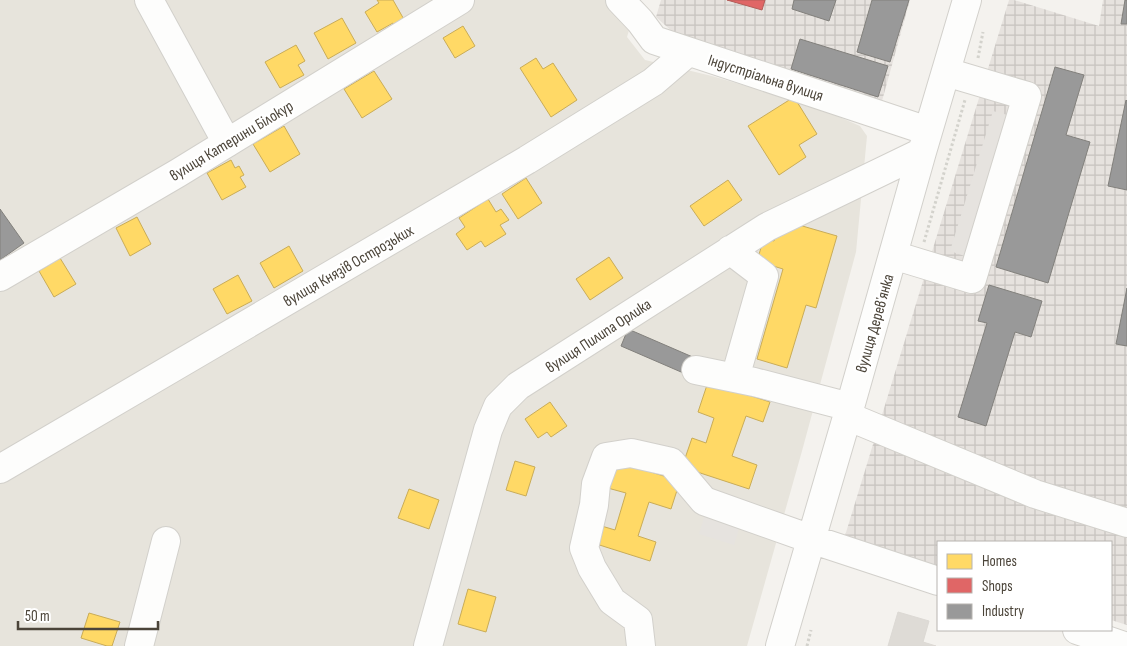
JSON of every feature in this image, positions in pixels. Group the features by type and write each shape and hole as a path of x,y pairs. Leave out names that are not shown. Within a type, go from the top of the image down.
{"street":[{"path":"149,0 227,143"},
{"name":"вулиця Катерини Білокур","path":"0,277 178,173 460,0"},
{"name":"Індустріальна вулиця","path":"620,0 646,28 654,40 925,142"},
{"path":"646,28 644,14 649,0"},
{"name":"вулиця Деревʼянка","path":"780,646 849,412 904,258 925,142 967,0"},
{"name":"вулиця Князів Острозьких","path":"0,469 527,160 653,82 688,52"},
{"path":"904,258 972,279 1027,96 946,72"},
{"name":"вулиця Пилипа Орлика","path":"428,646 488,430 498,406 518,386 730,250 768,227 925,142"},
{"path":"730,250 764,276 735,378"},
{"path":"696,370 735,378 849,412 1035,494 1127,523"},
{"path":"641,646 638,620 612,601 592,568 584,548 594,505 596,484 606,457 631,453 671,462 704,501 724,512 937,581"},
{"path":"139,646 166,541"},
{"path":"1080,631 1124,646"}],"path":[{"path":"904,258 921,251 966,98 976,71 983,32"}],"shaded area":[{"path":"0,0 638,0 627,37 645,60 712,76 814,106 860,126 867,136 856,252 747,646 0,646"},
{"path":"661,0 910,0 882,101 744,58 675,34 656,17"},
{"path":"1009,0 1099,26 1103,0 1127,0 1127,625 1112,620 1112,541 937,541 937,568 844,539"},
{"path":"993,111 1034,122 991,265 950,251"},
{"path":"706,511 741,522 734,545 699,534"}],"building: Homes":[{"path":"377,0 393,0 406,23 396,29 393,23 377,32 365,12 379,3"},
{"path":"342,18 356,43 328,59 314,33"},
{"path":"463,26 475,46 455,58 443,38"},
{"path":"296,45 305,61 298,65 304,75 280,88 265,62"},
{"path":"536,58 543,69 553,63 577,100 551,117 520,68"},
{"path":"374,71 392,99 362,118 344,89"},
{"path":"794,97 817,134 799,145 806,157 779,175 748,126"},
{"path":"284,126 300,154 270,172 253,144"},
{"path":"231,160 235,168 239,166 244,175 240,177 246,187 222,200 207,173"},
{"path":"526,178 542,203 518,219 502,194"},
{"path":"728,180 742,200 704,226 690,206"},
{"path":"488,199 496,212 501,209 509,220 500,225 506,234 485,247 481,241 467,250 456,234 465,227 459,218"},
{"path":"137,217 151,244 130,256 116,228"},
{"path":"792,223 837,236 816,308 806,305 787,368 757,359 783,269 757,261 764,238 774,241 779,226"},
{"path":"289,246 303,271 274,288 260,263"},
{"path":"609,257 623,278 590,300 576,279"},
{"path":"60,258 76,284 54,297 39,271"},
{"path":"238,275 252,301 227,314 213,289"},
{"path":"708,382 770,402 763,422 746,416 732,456 757,465 749,489 682,467 692,438 706,443 714,418 698,412"},
{"path":"550,402 567,426 551,437 547,432 538,438 525,419"},
{"path":"612,460 680,481 671,509 649,502 638,536 656,542 650,561 590,542 595,524 615,530 626,493 604,487"},
{"path":"515,461 535,467 526,496 506,490"},
{"path":"409,489 439,500 429,529 398,518"},
{"path":"468,589 496,597 486,632 458,624"},
{"path":"89,613 120,622 112,646 81,638"}],"building: Shops":[{"path":"727,0 765,0 762,10"}],"building: Industry":[{"path":"794,0 836,0 829,21 792,9"},
{"path":"872,0 909,0 890,62 857,52"},
{"path":"1125,0 1127,0 1127,24 1121,24"},
{"path":"800,39 888,66 878,97 791,69"},
{"path":"1055,67 1084,75 1066,135 1090,142 1048,283 996,267"},
{"path":"1127,101 1127,190 1108,186"},
{"path":"0,209 24,243 0,260"},
{"path":"989,285 1042,301 1031,337 1015,332 986,426 958,417 987,323 978,321"},
{"path":"1127,288 1127,346 1116,344"},
{"path":"628,329 695,358 688,375 621,346"}],"building: Other":[{"path":"898,612 929,621 923,642 936,646 888,646"}]}
